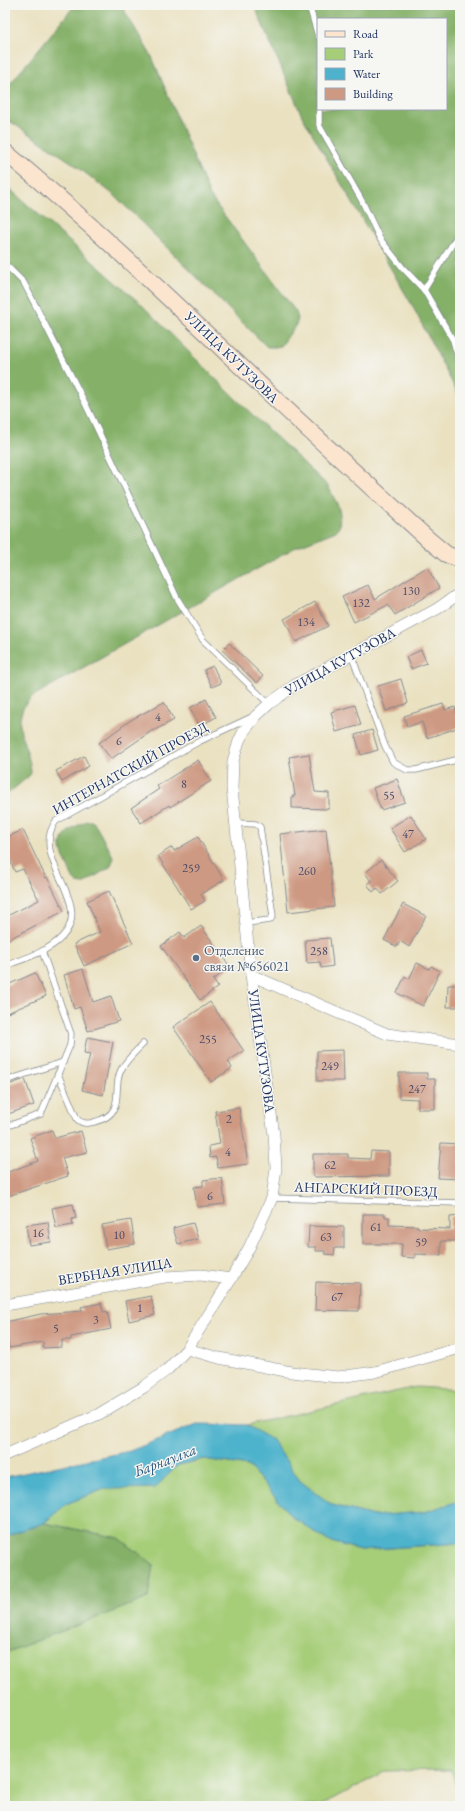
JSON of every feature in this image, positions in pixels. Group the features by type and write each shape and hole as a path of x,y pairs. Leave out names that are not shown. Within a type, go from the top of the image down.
{"main road":[{"name":"УЛИЦА КУТУЗОВА","path":"5,152 50,189 182,309 254,379 429,540 446,554 460,560"}],"street":[{"name":"УЛИЦА КУТУЗОВА","path":"5,1455 99,1414 119,1403 162,1374 187,1350 249,1248 272,1198 276,1168 274,1135 251,975 232,788 233,761 244,731 256,716 269,704 294,685 437,609 460,593"},
{"path":"251,975 387,1034 460,1044"},
{"name":"ВЕРБНАЯ УЛИЦА","path":"5,1305 165,1277 201,1275 231,1279"},
{"path":"187,1350 291,1372 338,1377 375,1372 460,1348"}],"lane":[{"path":"309,5 317,33"},
{"path":"319,110 318,125 362,201 380,239 403,268 424,290 453,340 460,365"},
{"path":"424,290 456,238 460,236"},
{"path":"5,264 24,283 86,405 184,610 203,640 269,704"},
{"path":"351,654 384,746 393,762 407,770 416,770 460,759"},
{"name":"ИНТЕРНАТСКИЙ ПРОЕЗД","path":"5,966 42,951 61,939 68,930 72,914 68,898 49,848 50,832 56,821 198,742 256,716"},
{"path":"236,824 256,824 260,827 273,916 270,920 246,922"},
{"path":"5,1127 41,1114 70,1045 71,1034 42,951"},
{"path":"58,1074 77,1119 83,1123 95,1122 105,1118 115,1107 118,1100 119,1078 122,1069 143,1044"},
{"path":"5,1081 63,1062"},
{"name":"АНГАРСКИЙ ПРОЕЗД","path":"272,1198 460,1203"}],"green space":[{"path":"75,5 121,5 152,57 210,196 296,312 298,319 296,325 281,346 267,347 114,195 71,162 5,118 5,90"},
{"path":"254,5 460,5 460,398 412,305 302,116"},
{"path":"5,185 141,304 236,399 328,486 338,506 340,514 339,527 336,531 296,547 33,696 25,705 21,714 20,724 21,733 30,762 31,773 5,796"},
{"path":"87,821 92,821 96,826 114,858 110,867 83,884 77,883 74,880 62,852 61,845 62,839 67,833"},
{"path":"416,1387 460,1390 460,1501 424,1512 373,1516 332,1505 300,1481 272,1440 247,1425"},
{"path":"204,1459 249,1466 291,1516 328,1541 360,1550 460,1543 460,1795 451,1770 386,1771 320,1806 5,1806 5,1653 148,1598 153,1564 119,1538 44,1523 66,1504 104,1489 155,1488 178,1465"},
{"path":"44,1523 119,1538 153,1564 148,1598 5,1653 5,1536"}],"water":[{"name":"Барнаулка","path":"197,1424 247,1425 272,1440 300,1481 332,1505 373,1516 424,1512 460,1501 460,1543 360,1550 328,1541 291,1516 249,1466 204,1459 178,1465 155,1488 104,1489 66,1504 44,1523 5,1536 5,1477 130,1451"}],"building":[{"path":"427,567 439,588 395,615 388,605 354,622 342,597 368,585 375,599"},
{"path":"315,602 328,626 296,642 284,619"},
{"path":"229,643 263,676 257,683 222,650"},
{"path":"421,650 427,663 411,669 406,657"},
{"path":"213,666 221,683 212,687 204,670"},
{"path":"401,679 408,703 386,711 378,686"},
{"path":"206,699 216,717 200,726 190,708"},
{"path":"164,702 174,720 153,730 111,759 99,743 131,720"},
{"path":"443,704 445,710 455,707 460,727 427,738 422,722 407,727 404,716"},
{"path":"355,705 361,725 336,732 331,712"},
{"path":"372,730 378,750 361,755 355,735"},
{"path":"309,754 315,792 329,793 329,809 292,808 292,796 295,796 289,757"},
{"path":"84,756 89,766 62,782 56,771"},
{"path":"198,760 211,781 170,807 169,805 141,823 131,808 159,789 157,786"},
{"path":"397,779 405,802 381,810 373,788"},
{"path":"411,815 426,839 405,852 390,828"},
{"path":"326,829 334,907 288,912 280,834"},
{"path":"23,830 64,911 5,941 5,917 39,900 23,869 15,872 5,848 5,838"},
{"path":"198,837 224,880 201,894 205,901 191,909 158,856 172,847 174,851"},
{"path":"381,860 398,881 382,894 377,888 373,892 367,884 371,881 365,873"},
{"path":"109,891 133,943 84,966 74,944 100,932 87,901"},
{"path":"403,904 426,916 409,947 400,941 397,947 384,940"},
{"path":"201,926 230,967 213,980 218,987 200,1000 161,946 180,932 184,938"},
{"path":"330,938 333,966 321,968 320,962 307,963 305,940"},
{"path":"417,963 429,969 431,966 440,971 423,1006 397,993 405,976 409,979"},
{"path":"83,969 93,1002 111,996 119,1021 88,1031 80,1007 74,1009 64,975"},
{"path":"35,973 46,996 5,1014 5,986"},
{"path":"448,985 460,985 460,1007 447,1007"},
{"path":"210,1002 244,1051 228,1061 232,1068 211,1082 173,1027"},
{"path":"87,1037 113,1042 103,1095 82,1090 90,1054 84,1053"},
{"path":"343,1050 344,1081 317,1081 317,1051"},
{"path":"399,1073 427,1073 427,1079 435,1079 435,1109 418,1109 418,1099 399,1098"},
{"path":"25,1079 34,1105 5,1115 5,1086"},
{"path":"239,1108 248,1164 218,1168 216,1157 210,1158 209,1146 220,1144 215,1111"},
{"path":"52,1130 55,1138 81,1131 87,1152 62,1158 68,1176 5,1197 5,1173 38,1161 30,1138"},
{"path":"441,1143 460,1144 460,1179 438,1178"},
{"path":"371,1151 389,1152 389,1176 313,1177 313,1154 348,1154 348,1158 370,1159"},
{"path":"222,1178 225,1204 197,1207 194,1187 203,1186 203,1180"},
{"path":"73,1204 76,1218 72,1219 73,1225 56,1228 52,1208"},
{"path":"363,1214 385,1214 385,1217 389,1217 389,1225 450,1229 450,1217 460,1216 460,1241 441,1241 441,1255 415,1254 415,1258 401,1257 402,1244 363,1244"},
{"path":"131,1220 135,1244 106,1249 102,1225"},
{"path":"48,1222 51,1242 29,1245 26,1225"},
{"path":"193,1223 198,1239 178,1244 173,1228"},
{"path":"309,1226 344,1227 344,1248 335,1248 334,1255 325,1254 325,1251 316,1251 316,1247 308,1247"},
{"path":"316,1282 360,1283 359,1311 315,1310"},
{"path":"151,1296 155,1315 129,1321 125,1301"},
{"path":"101,1303 103,1312 107,1311 111,1329 71,1337 71,1340 62,1340 62,1347 43,1348 43,1342 9,1348 5,1322 41,1314 82,1311 81,1307"}],"place":[{"name":"Отделение связи №656021","path":"196,958"}]}
